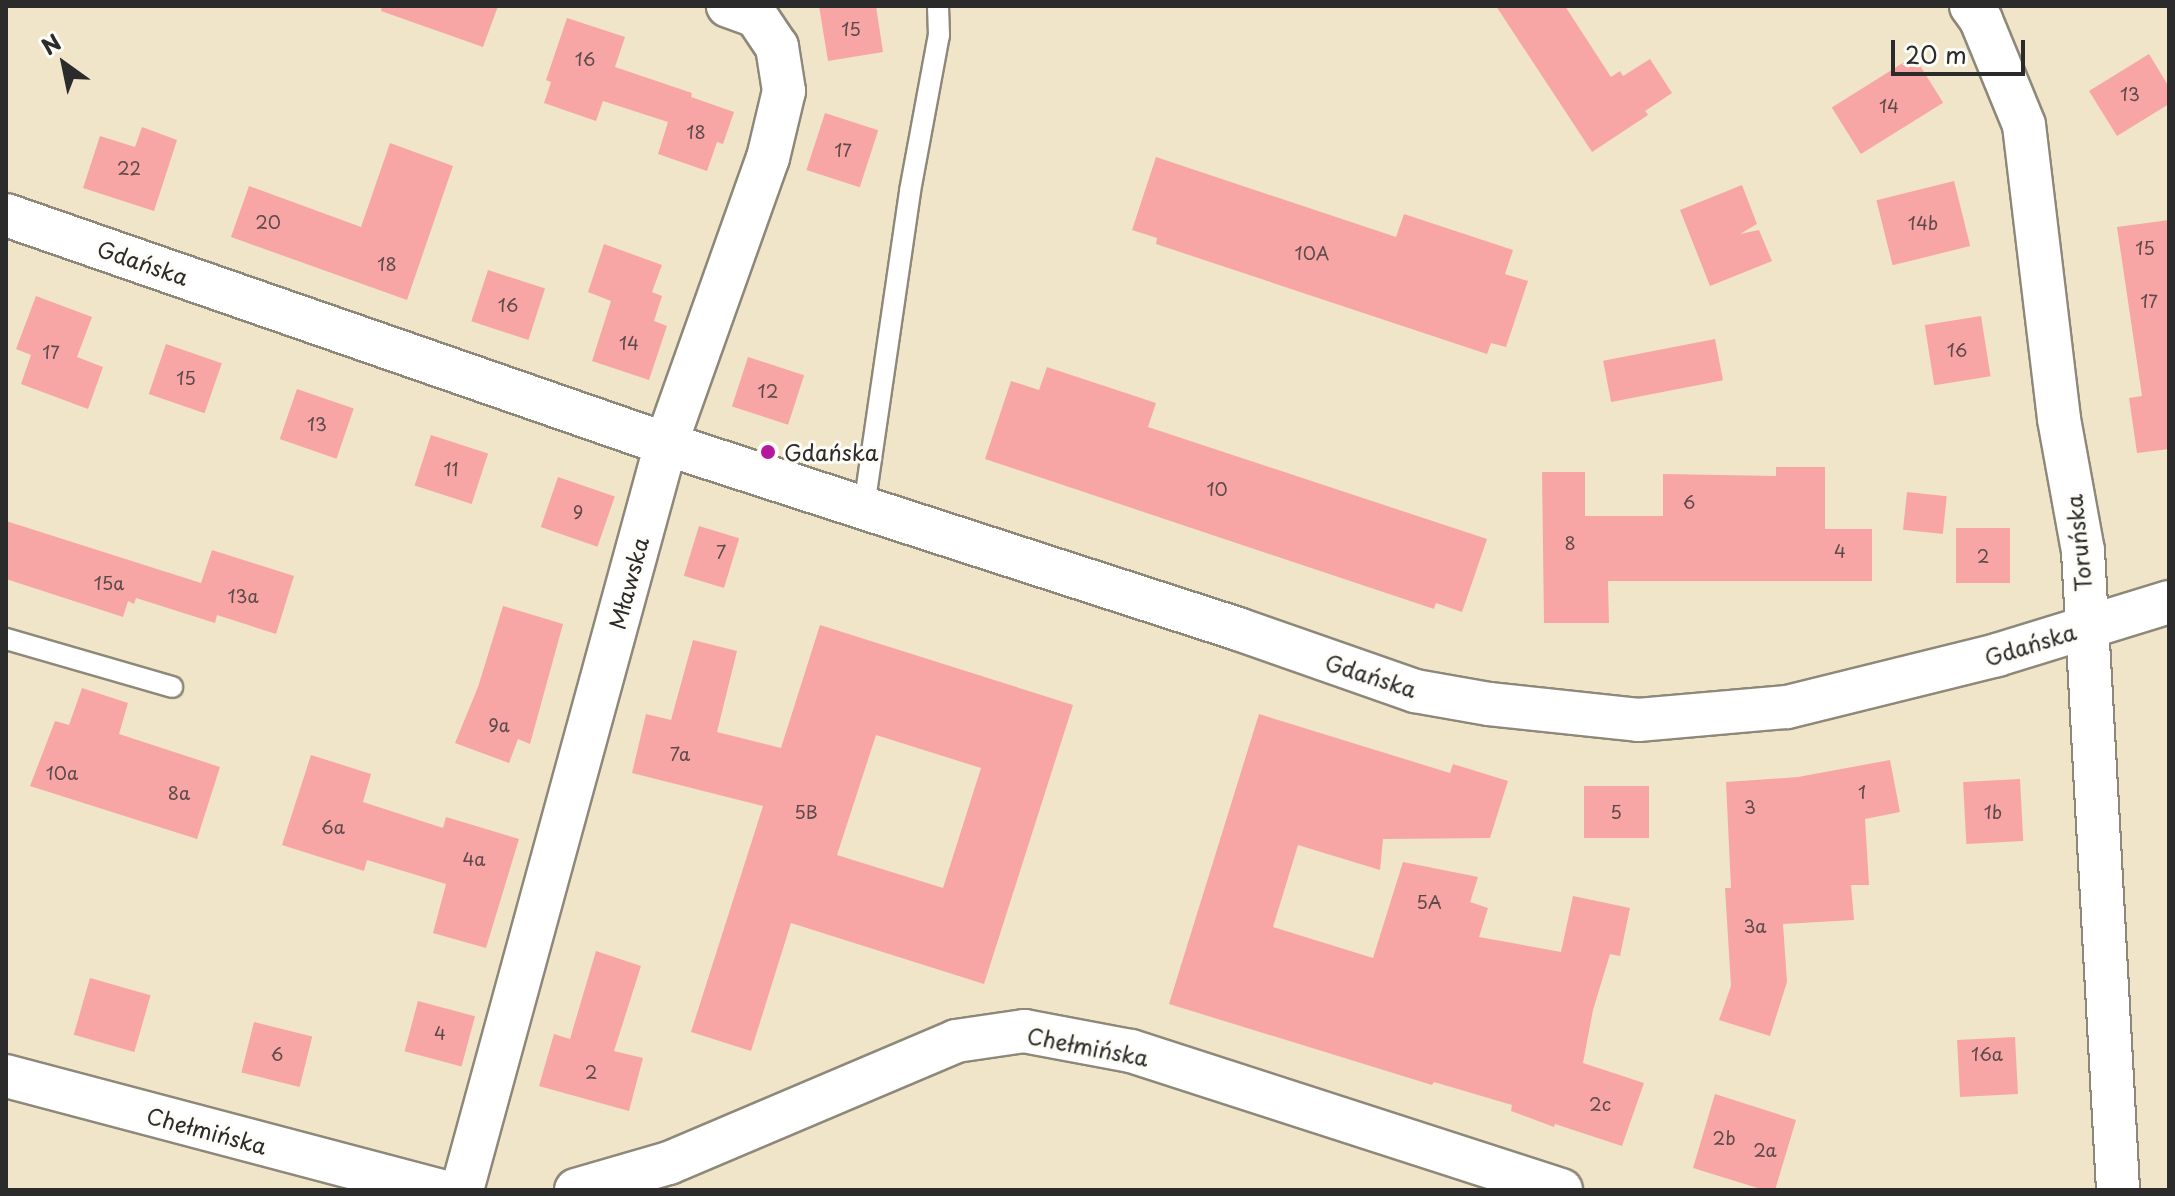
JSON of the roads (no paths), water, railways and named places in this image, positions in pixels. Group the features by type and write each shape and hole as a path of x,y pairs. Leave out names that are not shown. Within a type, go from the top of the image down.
{"street":[{"name":"Mławska","path":"462,1190 666,444 768,158 784,91 777,47 756,16 728,6"},
{"name":"Toruńska","path":"1971,6 1981,20 2024,125 2059,419 2083,551 2118,1190"},
{"name":"Gdańska","path":"6,215 666,444 1415,691 1489,704 1623,718 1787,707 1997,655 2169,602"},
{"name":"Chełmińska","path":"576,1190 669,1163 956,1041 1024,1031 1131,1051 1561,1190"},
{"name":"Chełmińska","path":"6,1076 417,1188"}],"lane":[{"path":"864,507 910,191 939,35 938,6"},
{"path":"6,639 172,687"}],"place":[{"name":"Gdańska","path":"768,452"}]}
